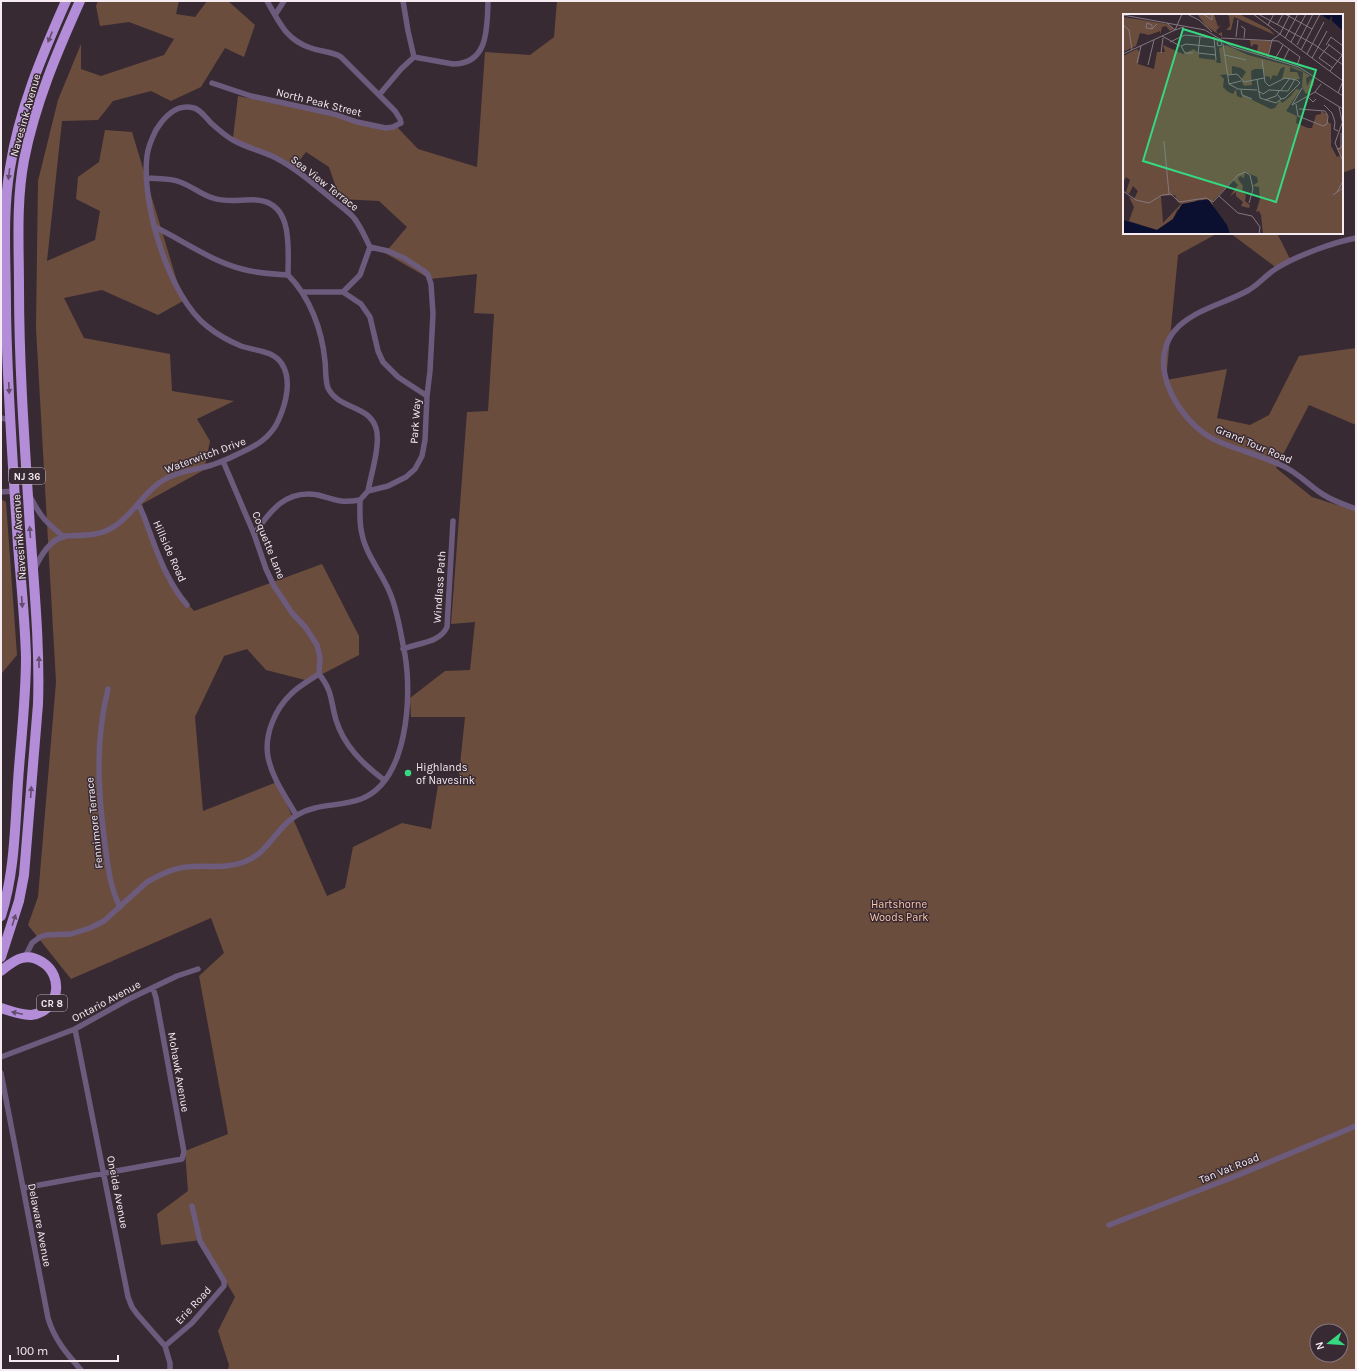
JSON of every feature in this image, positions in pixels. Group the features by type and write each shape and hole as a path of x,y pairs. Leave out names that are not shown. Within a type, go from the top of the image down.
{"highway":[{"name":"Navesink Avenue","path":"1,916 8,892 11,868 26,676 25,640 14,491 6,419 4,337 4,202 14,145 24,109 50,35 66,1"},
{"name":"Navesink Avenue","path":"1,957 19,901 24,875 39,677 19,318 19,226 22,174 30,134 42,96 59,48 80,1"},
{"path":"1,971 14,961 26,957"},
{"name":"CR 8","path":"1,1008 24,1014 34,1014 45,1010 52,1003 57,987 54,974 40,961 35,958 26,957"}],"street":[{"path":"267,1 281,26 291,38 311,48 336,54 341,57 379,95 401,69 414,57"},
{"path":"275,15 284,1"},
{"path":"403,1 414,57"},
{"path":"414,57 447,64 459,64 472,60 484,45 488,1"},
{"name":"North Peak Street","path":"212,83 267,100 334,114 357,122 386,128 396,126 401,123 400,119 379,95"},
{"name":"Sea View Terrace","path":"147,178 148,148 156,131 167,115 182,107 196,108 231,140 265,153 290,167 315,185 353,218 364,233 370,247"},
{"path":"26,957 29,947 36,939 46,935 71,934 90,928 104,921 148,882 164,873 185,867 231,866 247,861 265,848 296,815 315,807 346,803 361,799 372,793 393,768 403,736 407,708 408,690 403,649 395,606 391,594 364,541 361,528 360,500 368,489 376,456 376,429 371,419 364,413 338,401 327,386 325,361 320,334 303,292 288,275 288,235 281,214 273,204 263,201 215,199 182,182 147,178 151,211 155,227 204,254 243,270 288,275"},
{"name":"Waterwitch Drive","path":"64,536 88,535 105,531 114,526 164,480 223,461 256,446 267,437 279,420 285,403 287,388 284,369 281,363 274,356 266,352 244,347 227,339 210,328 194,313 184,300 174,281 161,250 155,227"},
{"name":"Grand Tour Road","path":"1356,238 1330,245 1298,258 1277,268 1249,290 1200,311 1178,327 1169,341 1164,354 1164,371 1173,396 1189,420 1199,430 1222,443 1293,471 1325,496 1340,504 1356,509"},
{"path":"343,292 360,275 370,247"},
{"name":"Park Way","path":"368,489 388,486 402,480 415,469 422,456 425,440 433,314 432,292 428,275 416,265 404,258 388,251 370,247"},
{"path":"303,292 343,292 361,304 368,313 378,351 383,362 398,376 427,396"},
{"name":"Coquette Lane","path":"223,461 274,586 292,613 306,628 317,645 320,657 318,674"},
{"path":"1,492 14,491"},
{"path":"28,492 38,513 47,523 64,536 50,544 39,559 33,571"},
{"path":"254,534 278,504 292,497 304,494 316,495 341,501 360,500"},
{"name":"Hillside Road","path":"138,505 168,575 181,598 187,605"},
{"name":"Windlass Path","path":"403,649 435,639 441,635 447,627 453,521"},
{"path":"296,815 271,769 268,757 268,738 271,724 284,702 294,691 318,674 325,682 331,694 336,720 346,742 361,761 384,780"},
{"name":"Fennimore Terrace","path":"108,689 101,722 98,778 100,808 108,867 120,907"},
{"name":"Ontario Avenue","path":"1,1057 75,1029 129,999 198,968"},
{"name":"Mohawk Avenue","path":"104,1173 177,1161 182,1159 184,1152 153,988"},
{"name":"Oneida Avenue","path":"75,1029 128,1297 134,1310 165,1346"},
{"name":"Delaware Avenue","path":"1,1073 50,1326 59,1344 81,1370"},
{"name":"Tan Vat Road","path":"1109,1225 1215,1185 1356,1126"},
{"path":"23,1188 104,1173"},
{"name":"Erie Road","path":"165,1346 192,1324 224,1286 224,1281 200,1241 192,1206"},
{"path":"165,1346 169,1358 170,1370"}],"green space":[{"name":"Hartshorne Woods Park","path":"98,1 179,1 176,14 195,17 207,1 228,1 255,25 244,57 225,48 201,87 171,101 151,91 113,101 98,120 62,121 47,261 95,240 100,211 76,199 78,177 99,162 105,130 132,132 183,301 158,315 102,290 64,298 84,338 170,354 172,391 234,401 197,419 210,441 204,470 142,504 167,580 194,611 322,564 359,636 359,655 309,681 266,670 247,649 224,656 195,717 203,811 277,782 327,896 345,888 353,847 402,823 431,829 438,785 458,784 465,717 411,717 410,698 445,671 470,670 475,622 451,624 467,412 488,411 494,314 474,313 477,274 430,279 385,253 407,227 379,201 340,199 329,167 306,152 293,169 233,138 238,96 398,128 418,149 477,167 485,52 530,55 554,37 557,1 1356,1 1356,168 1343,173 1343,14 1123,14 1123,234 1216,234 1178,255 1166,380 1227,369 1217,418 1250,425 1269,415 1299,356 1356,348 1356,425 1309,405 1276,468 1312,497 1356,511 1356,1370 228,1370 229,1365 218,1331 235,1297 201,1240 161,1245 157,1214 188,1191 185,1151 228,1134 199,976 224,953 211,918 71,979 28,925 38,897 56,682 36,328 38,181 58,100 81,44 81,69 101,76 164,55 174,39 129,22 100,26 96,6"},
{"path":"1231,234 1278,234 1291,261 1278,269"},
{"path":"1,499 6,502 17,655 2,673"}],"place":[{"name":"Highlands of Navesink","path":"408,773"}]}
